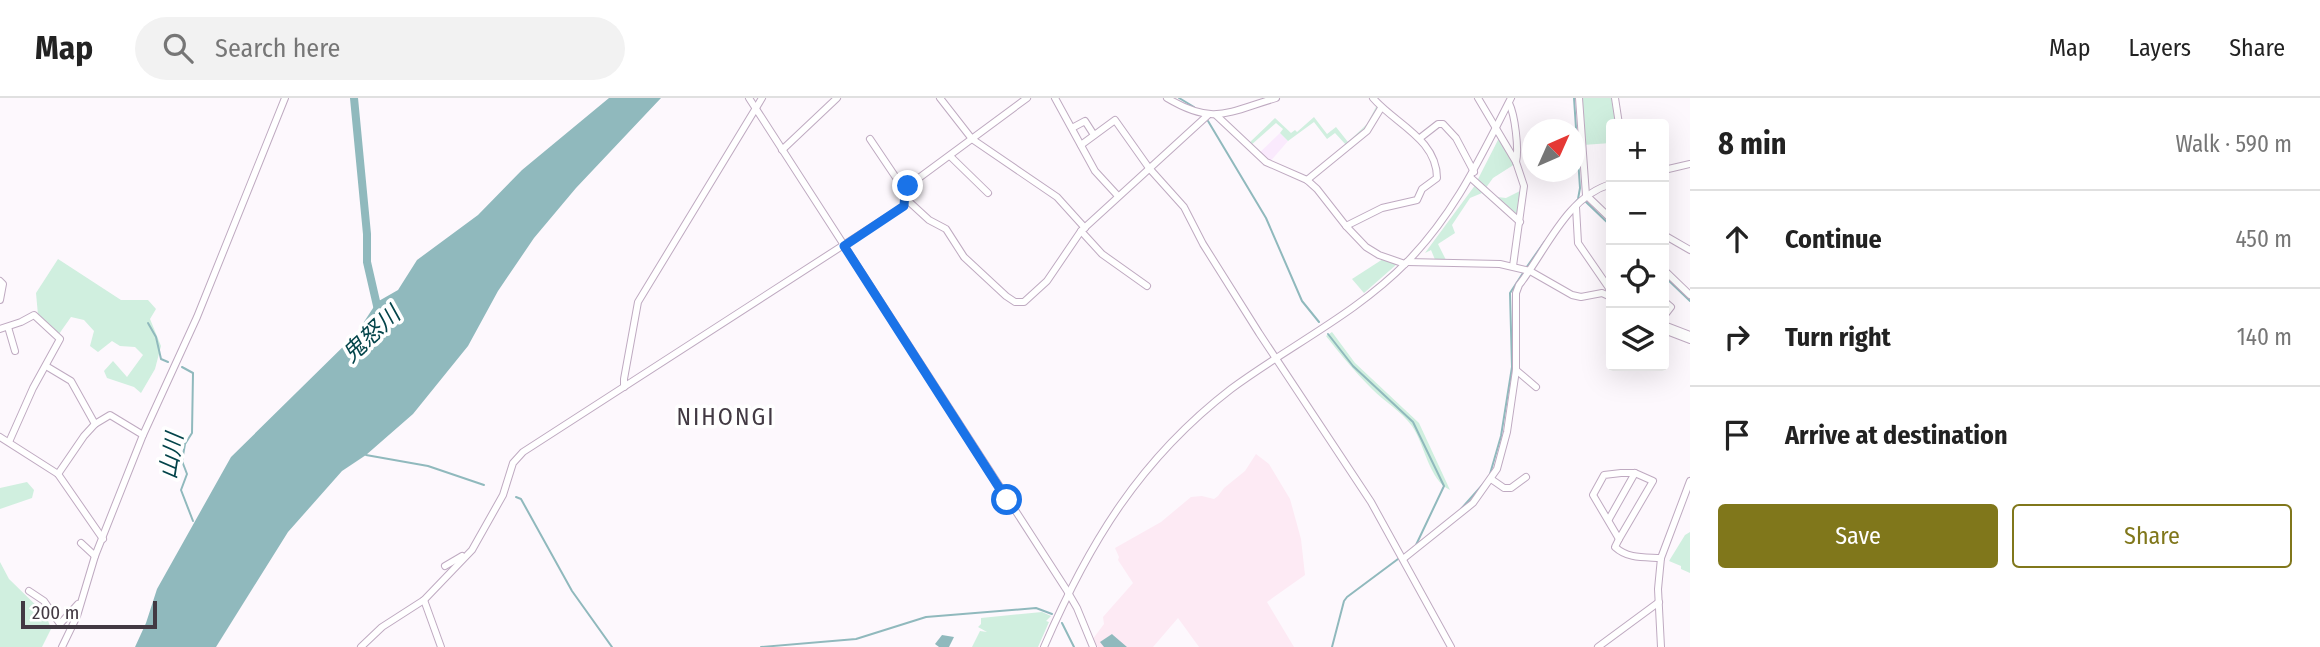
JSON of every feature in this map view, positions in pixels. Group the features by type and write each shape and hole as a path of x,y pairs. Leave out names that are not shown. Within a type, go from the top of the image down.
{"street":[{"path":"62,647 143,435 197,317 285,98"},
{"path":"749,98 1068,593 1093,647"},
{"path":"624,387 638,302 762,98"},
{"path":"782,150 837,98"},
{"path":"940,98 972,139 1057,197 1102,254 1147,286"},
{"path":"361,647 382,627 424,600 466,557 503,495 513,463 523,452 904,206 908,186 1027,98"},
{"path":"1055,98 1095,171 1118,196"},
{"path":"1167,98 1191,111 1212,115 1276,98"},
{"path":"1346,226 1387,206 1417,200 1422,189 1435,180 1436,169 1420,138 1373,98"},
{"path":"1478,98 1516,162 1524,186 1513,266"},
{"path":"1579,98 1587,197 1606,214"},
{"path":"1615,98 1618,119"},
{"path":"1044,647 1068,593 1106,524 1141,476 1193,422 1231,389 1358,304 1406,263 1443,220 1472,175 1510,100"},
{"path":"1510,100 1516,162"},
{"path":"1307,180 1367,131 1381,107"},
{"path":"870,139 905,194 923,215 946,229 964,257 1006,296 1015,302 1024,302 1041,289 1083,230 1212,115"},
{"path":"1212,115 1266,162 1307,180 1322,194 1346,226 1372,251 1406,263 1488,262 1513,266 1527,270 1572,295 1606,295"},
{"path":"1081,145 1115,120 1149,169 1184,207 1203,244 1275,359 1371,502 1451,647"},
{"path":"1072,128 1086,121 1094,135"},
{"path":"1420,138 1438,124 1443,124 1456,138 1472,175 1520,222"},
{"path":"950,156 988,193"},
{"path":"1669,169 1690,164"},
{"path":"1403,559 1473,503 1497,469 1507,432 1516,370 1516,293 1527,270 1566,216 1595,190 1606,186"},
{"path":"1576,207 1578,243 1606,284"},
{"path":"1669,238 1690,250"},
{"path":"1669,275 1690,295"},
{"path":"0,281 3,284 0,300"},
{"path":"0,329 34,315 60,339 9,442"},
{"path":"8,327 15,351"},
{"path":"1669,330 1690,337"},
{"path":"46,366 71,381 95,424"},
{"path":"1516,370 1536,387"},
{"path":"58,474 84,436 95,424 110,415 143,435"},
{"path":"0,437 58,474 103,539"},
{"path":"1609,519 1635,473"},
{"path":"1619,539 1593,495 1604,475 1635,473 1653,481 1615,547 1629,556 1661,558"},
{"path":"1490,479 1504,488 1511,488 1526,477"},
{"path":"1661,647 1661,558 1690,481"},
{"path":"445,566 461,558 478,540"},
{"path":"81,543 95,555"},
{"path":"29,591 44,601 60,624 81,600"},
{"path":"424,600 441,647"},
{"path":"1598,647 1659,603"}],"shaded area":[{"path":"1280,133 1288,141 1269,163 1257,155"},
{"path":"1256,454 1269,464 1290,499 1301,539 1305,575 1267,602 1294,647 1199,647 1178,618 1153,647 1098,647 1092,640 1104,624 1103,617 1133,583 1118,560 1115,548 1161,522 1191,497 1214,499 1245,471"}],"green space":[{"path":"1581,98 1614,98 1617,119 1606,119 1606,143 1585,145 1585,119 1582,119"},
{"path":"1377,105 1379,108 1373,122 1347,146 1335,133 1327,139 1314,122 1288,141 1280,133 1283,129 1276,123 1250,146 1248,144 1275,118 1291,133 1295,130 1297,132 1314,117 1327,134 1336,127 1348,142 1367,124"},
{"path":"1499,138 1515,164 1493,178 1485,189 1477,181"},
{"path":"1476,184 1510,218 1482,193 1470,198 1452,225 1455,233 1438,244 1447,262 1436,262 1431,250 1425,253"},
{"path":"1522,190 1519,218 1497,197 1506,198"},
{"path":"58,259 121,300 148,300 156,309 150,319 161,346 155,369 141,393 134,387 107,378 104,371 113,361 127,377 143,355 135,347 120,346 112,341 98,352 90,346 94,331 84,320 71,317 59,334 38,315 36,293"},
{"path":"1383,259 1397,264 1364,293 1352,279"},
{"path":"1332,332 1355,363 1419,423 1450,490 1432,470 1412,426 1348,363 1326,336"},
{"path":"27,482 34,490 32,498 0,509 0,488"},
{"path":"1690,532 1690,573 1669,561 1685,535"},
{"path":"0,562 9,579 46,615 51,629 42,647 0,647"},
{"path":"1042,612 1051,616 1046,621 1049,622 1038,647 972,647 980,631 987,632 978,627 981,618"}],"water":[{"name":"鬼怒川","path":"609,98 661,98 576,188 534,238 498,291 468,346 413,414 366,455 342,471 288,532 216,647 135,647 157,589 231,457 356,334 377,302 398,290 417,260 478,215 522,170"},
{"path":"1112,634 1127,647 1104,647 1100,642"},
{"path":"942,635 954,637 949,647 935,644"}],"waterway":[{"name":"鬼怒川","path":"354,98 367,234 367,262 378,310"},
{"path":"1179,98 1194,107"},
{"path":"1574,98 1580,188 1574,204"},
{"path":"1208,121 1266,218 1302,301 1319,322"},
{"path":"1586,202 1606,221"},
{"path":"1526,268 1545,241"},
{"path":"1490,474 1501,436 1512,367 1510,293 1523,273"},
{"path":"1669,281 1690,301"},
{"name":"山川","path":"148,323 156,337 161,359 168,362"},
{"path":"1328,334 1353,366 1413,422 1444,486 1416,545"},
{"name":"山川","path":"182,367 193,373 192,433 185,444 182,461 187,474 181,490 193,521"},
{"path":"366,455 428,466 484,485"},
{"path":"1461,509 1485,482"},
{"path":"516,497 521,499 572,591 612,647"},
{"path":"1332,647 1344,601 1398,559"},
{"path":"761,647 856,639 926,617 1036,608 1052,614"},
{"path":"1062,623 1074,647"}],"district":[{"name":"NIHONGI","path":"726,417"}],"route":[{"path":"908,186 904,206 844,246 1007,500"}]}
